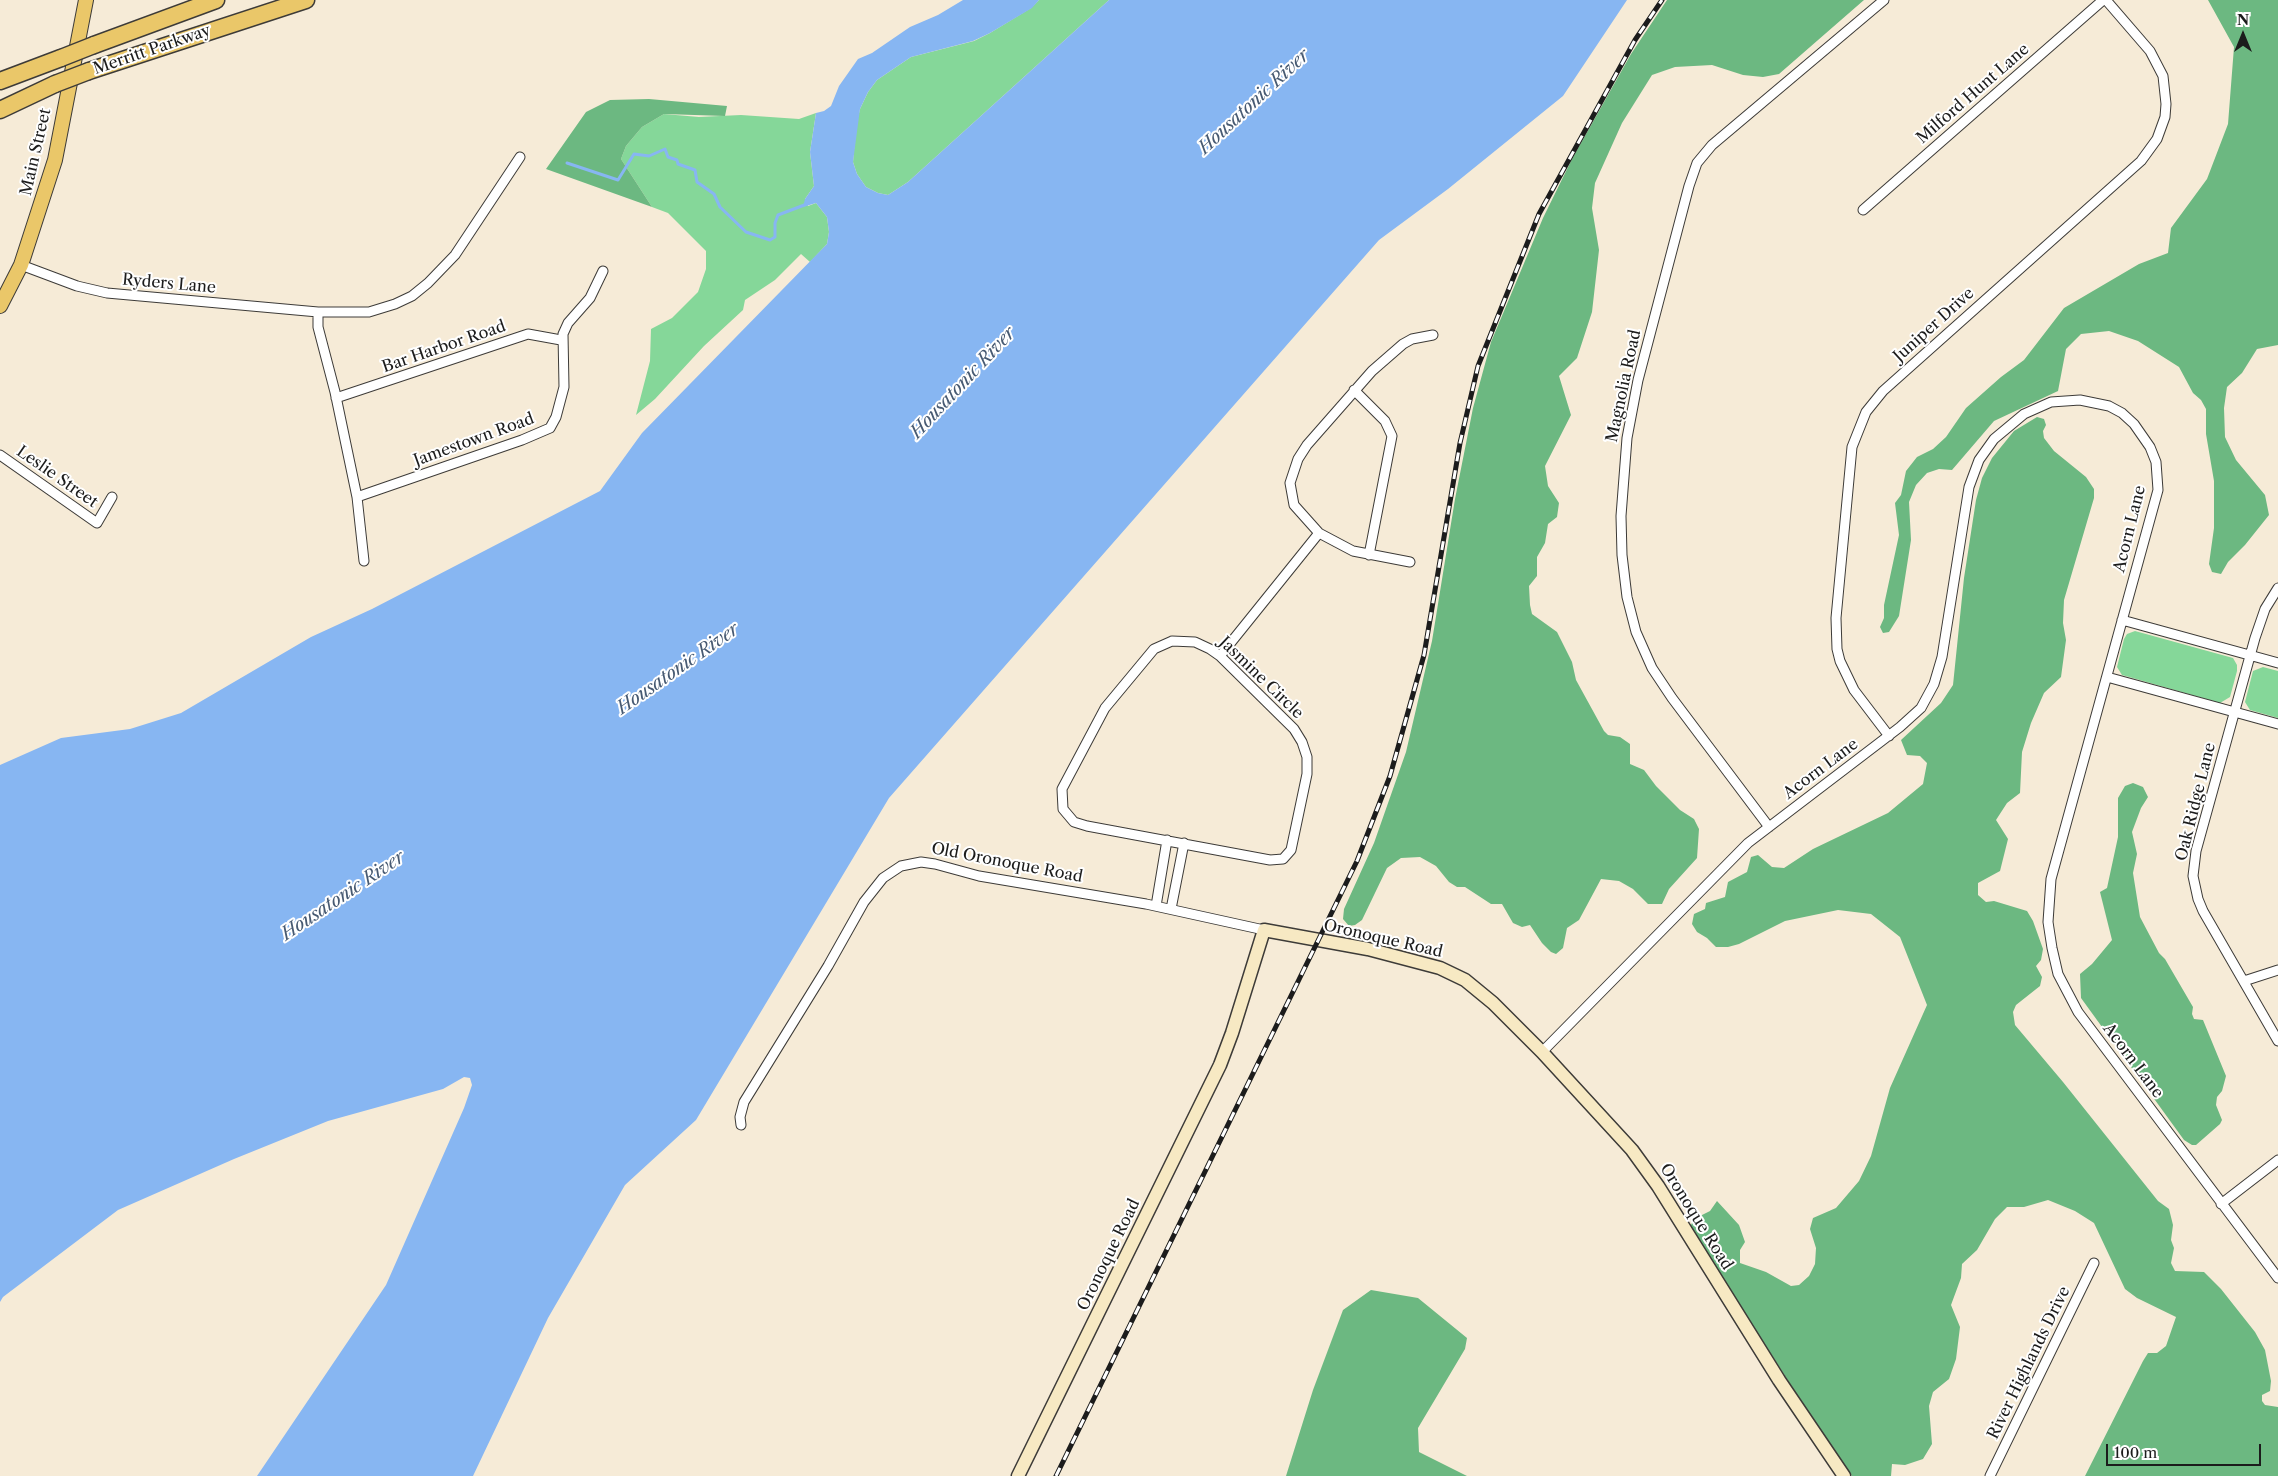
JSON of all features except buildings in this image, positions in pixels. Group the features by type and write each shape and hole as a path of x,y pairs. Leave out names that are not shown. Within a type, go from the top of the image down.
{"highway":[{"path":"135,30 198,0"},
{"name":"Merritt Parkway","path":"0,81 216,0"},
{"name":"Merritt Parkway","path":"0,104 89,71 306,0"},
{"path":"0,110 55,84"}],"main road":[{"name":"Main Street","path":"0,306 21,265 55,160 86,0"}],"street":[{"name":"Magnolia Road","path":"1770,826 1672,698 1652,668 1636,632 1627,597 1622,555 1621,506 1627,438 1638,380 1688,186 1697,163 1712,145 1884,0"},
{"name":"Milford Hunt Lane","path":"1863,210 2104,0"},
{"name":"Juniper Drive","path":"1889,736 1854,690 1840,661 1837,649 1836,618 1852,447 1866,412 1883,391 2141,161 2157,139 2165,117 2166,104 2163,76 2150,51 2104,0"},
{"name":"Ryders Lane","path":"21,265 77,286 107,293 318,312 369,312 395,304 412,296 455,254 520,157"},
{"path":"561,340 568,323 590,298 603,271"},
{"path":"318,312 318,327 336,398 357,497 364,560"},
{"name":"Bar Harbor Road","path":"336,398 528,334 541,334 561,340"},
{"path":"1410,562 1353,551 1320,533 1294,505 1290,483 1298,459 1307,444 1354,390 1402,344 1412,339 1433,334"},
{"name":"Jamestown Road","path":"357,497 522,440 550,428 556,418 564,387 561,340"},
{"path":"1354,390 1385,421 1392,436 1369,555"},
{"name":"Acorn Lane","path":"1542,1052 1739,852 1770,826 1889,736 1921,708 1939,671 1965,501 1976,467 1994,439 2013,421 2037,407 2065,400 2080,400 2109,406 2134,424 2150,447 2156,462 2158,490 2051,880 2048,922 2052,948 2064,987 2078,1012 2278,1278"},
{"name":"Leslie Street","path":"0,455 97,524 112,497"},
{"path":"1220,656 1320,533"},
{"name":"Oak Ridge Lane","path":"2278,588 2266,609 2250,656 2196,851 2193,876 2198,899 2278,1041"},
{"path":"2122,620 2278,663"},
{"name":"Jasmine Circle","path":"1186,640 1204,645 1220,656 1294,729 1305,749 1307,774 1291,850 1283,859 1270,860 1074,822 1063,809 1062,790 1104,708 1154,649 1172,641 1186,640"},
{"path":"2107,677 2278,724"},
{"path":"1156,906 1167,840"},
{"path":"1171,909 1184,843"},
{"name":"Old Oronoque Road","path":"741,1125 741,1110 754,1084 820,979 864,902 874,887 891,871 911,862 921,862 1005,881 1156,906 1264,930"},
{"name":"Oronoque Road","path":"1018,1476 1220,1065 1264,930 1373,950 1429,965 1458,976 1493,1003 1542,1052 1622,1138 1648,1172 1775,1373 1844,1476"},
{"path":"2244,981 2278,970"},
{"path":"2221,1204 2278,1160"},
{"name":"River Highlands Drive","path":"1990,1476 2094,1263"}],"green space":[{"path":"1039,0 1109,0 908,182 888,195 878,193 866,187 857,174 853,162 856,126 860,109 868,92 877,80 911,57 974,41 1031,8"},
{"path":"1667,0 1864,0 1779,74 1763,77 1743,75 1712,65 1675,67 1652,75 1622,123 1595,183 1592,208 1599,250 1592,312 1577,358 1559,376 1571,415 1545,466 1548,486 1559,503 1557,517 1548,524 1545,543 1537,557 1537,576 1529,586 1530,605 1532,614 1557,632 1572,662 1576,680 1604,731 1608,735 1620,737 1630,744 1630,764 1644,770 1656,786 1680,810 1694,819 1699,829 1697,858 1669,889 1662,904 1648,904 1633,889 1619,881 1601,879 1579,920 1567,928 1563,948 1556,954 1551,952 1542,943 1530,925 1522,927 1513,923 1502,904 1491,904 1465,887 1457,887 1449,882 1436,866 1420,857 1401,858 1387,868 1362,920 1355,925 1349,926 1343,919 1344,909 1374,843 1406,752 1432,641 1455,499 1473,408 1491,342 1543,218 1572,159 1631,54"},
{"path":"2208,0 2278,0 2278,345 2257,349 2242,373 2227,387 2224,408 2225,437 2236,460 2265,495 2269,515 2245,545 2228,562 2221,574 2212,572 2209,564 2214,528 2214,481 2206,434 2206,409 2201,400 2193,393 2179,367 2138,341 2109,331 2081,334 2066,349 2058,391 1994,421 1952,470 1939,469 1927,473 1916,485 1909,502 1911,540 1899,616 1889,632 1883,633 1880,627 1884,618 1884,605 1899,535 1895,503 1901,495 1906,471 1917,457 1933,449 1946,437 1966,408 2001,377 2024,360 2064,308 2139,264 2168,253 2171,228 2207,179 2228,124 2234,47"},
{"path":"649,99 727,106 725,116 664,114 642,127 626,146 621,159 652,207 546,169 586,112 610,100"},
{"path":"816,113 810,152 814,186 805,199 808,206 816,203 827,217 829,232 827,244 810,262 801,254 775,280 745,300 743,310 704,346 655,399 636,415 650,361 651,329 672,318 698,292 706,269 706,251 668,213 652,207 621,159 626,146 642,127 664,114 699,117 741,115 799,119"},
{"path":"2037,417 2044,419 2046,425 2043,431 2044,438 2054,451 2086,477 2094,489 2094,498 2064,600 2063,623 2066,640 2061,677 2044,693 2031,723 2022,752 2020,793 2007,803 1996,820 2008,839 2000,871 1978,883 1978,895 1986,902 1994,901 2027,911 2033,921 2043,949 2041,960 2036,966 2042,977 2040,986 2016,1005 2013,1012 2015,1025 2158,1201 2169,1209 2173,1225 2171,1240 2174,1248 2171,1263 2175,1271 2204,1272 2221,1289 2255,1332 2265,1350 2271,1381 2270,1391 2262,1395 2262,1401 2265,1405 2278,1407 2278,1476 2085,1476 2143,1361 2148,1353 2157,1353 2166,1346 2176,1317 2137,1298 2125,1289 2094,1223 2075,1211 2048,1200 2024,1207 2007,1207 1995,1219 1977,1250 1962,1264 1961,1278 1951,1305 1960,1327 1956,1359 1949,1379 1933,1392 1929,1406 1932,1444 1923,1459 1905,1465 1892,1464 1891,1476 1852,1476 1824,1437 1690,1227 1694,1219 1710,1211 1717,1201 1739,1225 1745,1242 1740,1250 1740,1263 1766,1272 1791,1286 1799,1285 1809,1276 1815,1264 1816,1248 1810,1229 1813,1218 1836,1208 1859,1181 1871,1156 1890,1088 1927,1005 1900,937 1871,914 1838,910 1785,921 1739,944 1728,947 1716,947 1697,932 1692,924 1694,914 1705,909 1706,903 1725,897 1728,882 1747,872 1751,857 1758,855 1772,867 1784,868 1813,849 1888,813 1923,784 1927,763 1920,756 1907,755 1901,740 1941,703 1953,685 1964,578 1976,500 1982,478 1992,458 2014,431"},
{"path":"2135,631 2233,658 2237,665 2237,671 2230,697 2220,703 2122,675 2117,667 2124,639 2127,634"},
{"path":"2263,667 2278,671 2278,718 2250,710 2245,702 2253,671"},
{"path":"2133,783 2143,787 2148,797 2141,808 2132,832 2137,854 2133,873 2140,917 2159,953 2165,959 2193,1007 2192,1014 2194,1019 2203,1020 2226,1076 2222,1091 2217,1097 2216,1105 2222,1120 2196,1145 2192,1145 2184,1140 2081,998 2080,974 2092,964 2112,940 2100,892 2107,888 2118,837 2118,798 2125,786"},
{"path":"1371,1290 1418,1298 1467,1338 1465,1349 1418,1428 1419,1452 1467,1476 1286,1476 1313,1390 1343,1310"}],"water":[{"name":"Housatonic River","path":"963,0 1039,0 1032,8 990,33 973,41 911,57 877,80 868,92 860,109 853,162 857,174 866,187 878,193 888,195 908,182 1109,0 1627,0 1563,96 1448,189 1379,240 889,798 696,1120 625,1185 548,1318 473,1476 257,1476 386,1285 464,1108 472,1085 470,1078 464,1077 443,1089 328,1121 234,1159 118,1210 3,1297 0,1302 0,765 61,738 130,729 181,713 311,637 372,609 600,491 642,433 827,244 829,232 827,217 816,203 803,207 805,199 814,186 810,152 816,113 824,111 831,106 839,86 858,59 872,53 910,27 938,15"}],"waterway":[{"path":"567,163 618,180 634,154 649,156 665,149 668,157 677,160 678,164 695,170 697,182 714,194 720,207 746,232 770,240 775,237 775,223 778,215 807,204"}],"railway":[{"path":"1056,1476 1357,861 1390,776 1424,655 1460,443 1478,366 1539,214 1635,40 1662,0"}]}
